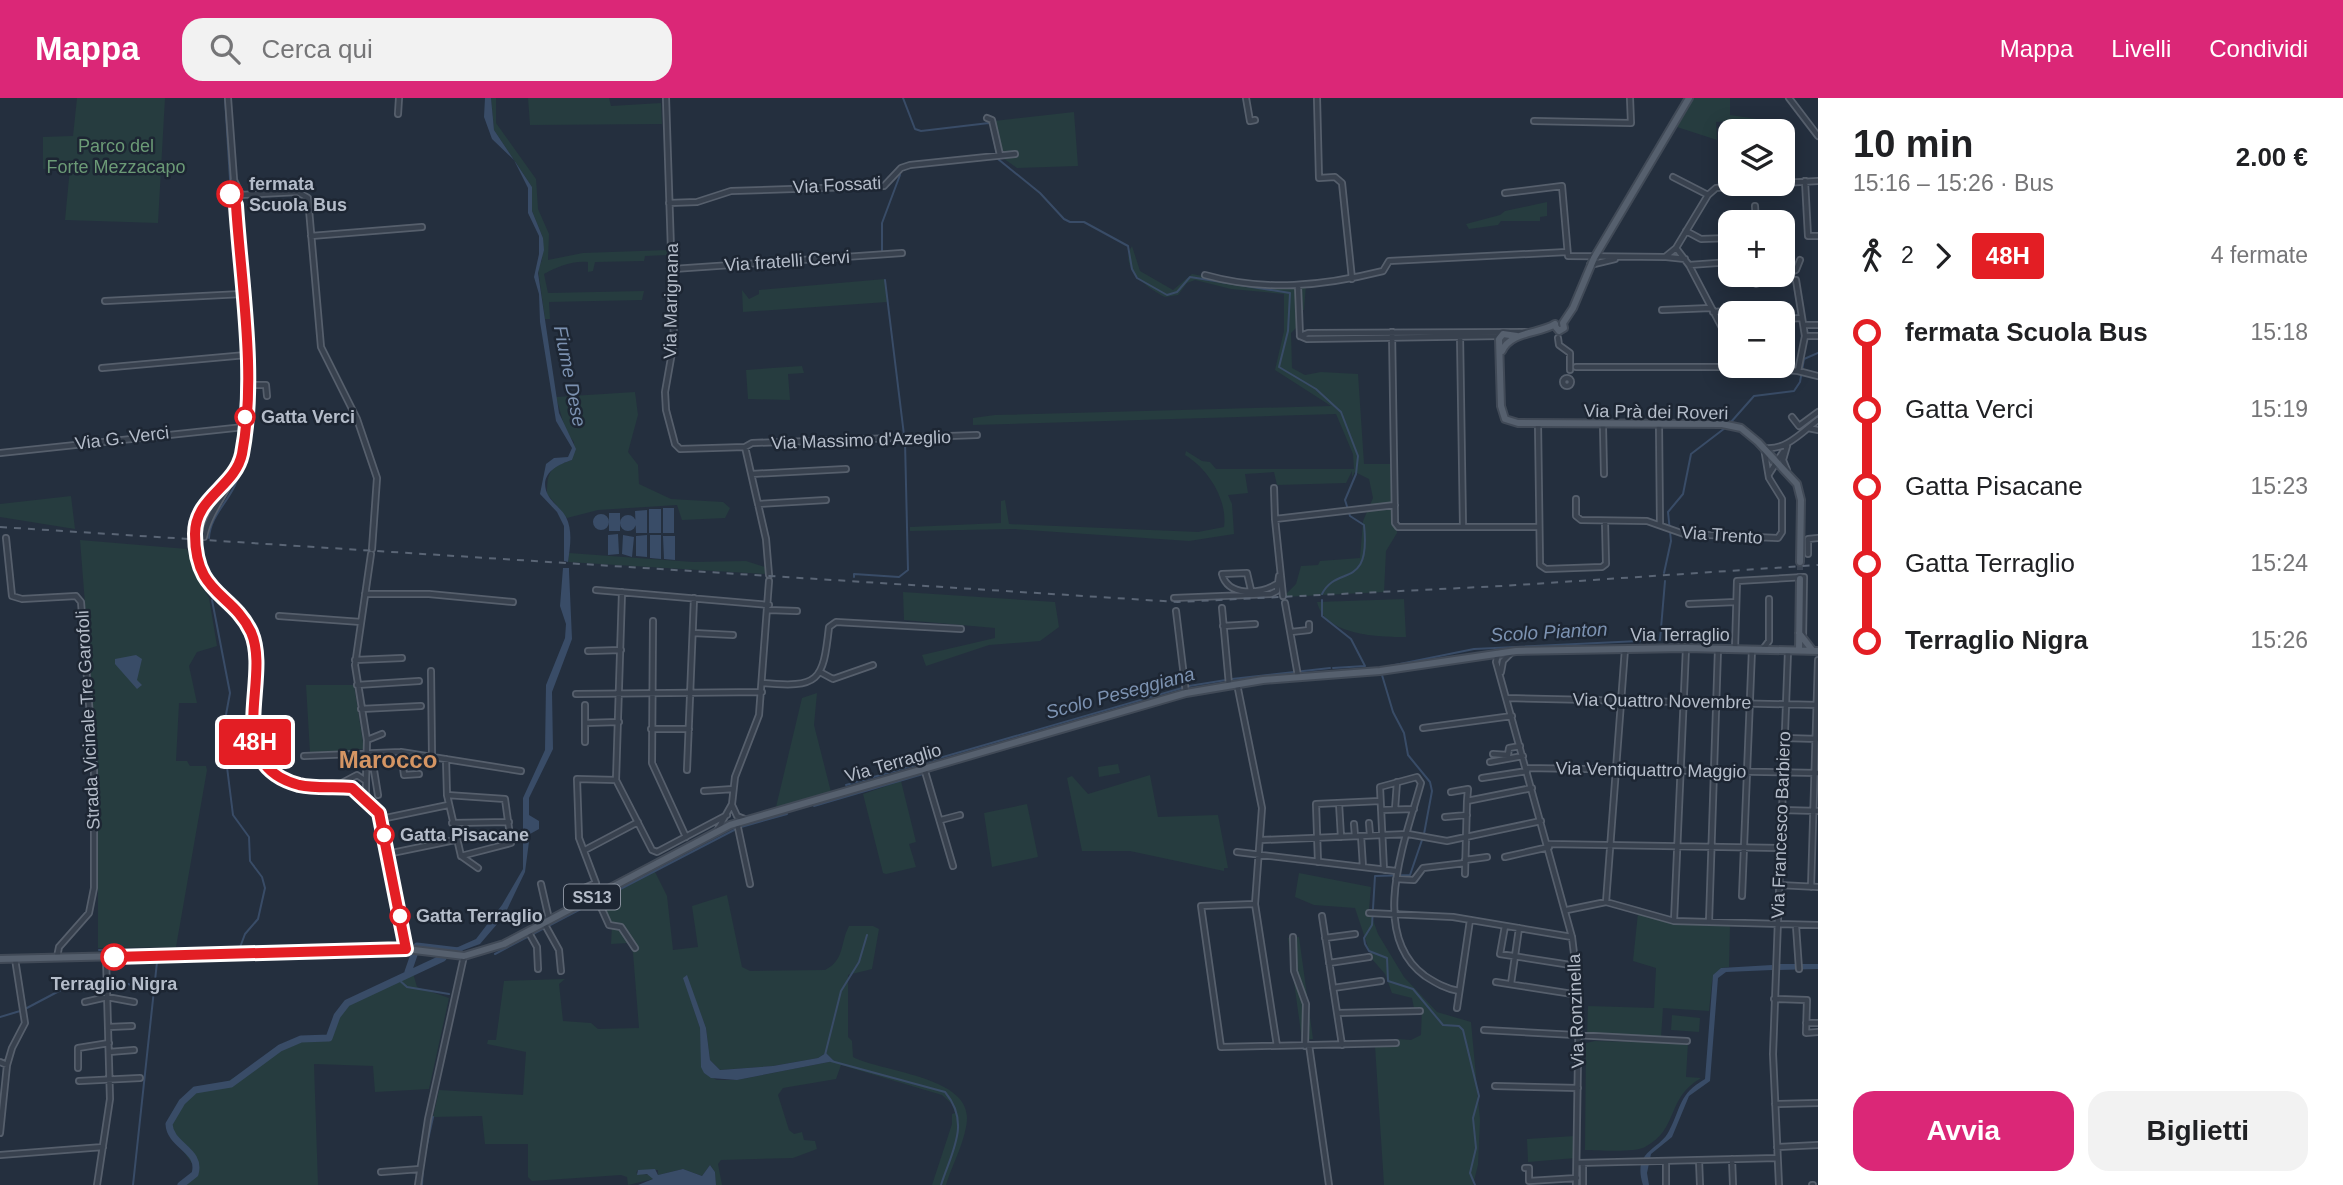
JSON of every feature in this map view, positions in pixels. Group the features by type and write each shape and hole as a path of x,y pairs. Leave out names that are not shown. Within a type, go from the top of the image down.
{"main road":[{"path":"1504,340 1559,327 1573,308 1592,261 1689,98"},
{"name":"Via Prà dei Roveri","path":"1504,340 1500,355 1503,415 1518,423 1603,426 1729,425 1746,431 1787,471 1800,494 1800,562"},
{"path":"1799,650 1800,579"},
{"path":"1788,650 1800,637"},
{"path":"1800,637 1816,651"},
{"name":"Via Terraglio","path":"0,958 413,949 464,957 530,935 586,897 597,898 718,830 1186,690 1298,672 1380,671 1516,650 1686,648 1752,652 1763,649 1816,651"}],"street":[{"path":"204,537 210,518 226,491 242,452 244,426 246,385 237,192 228,98"},
{"path":"398,114 399,98"},
{"name":"Via Marignana","path":"666,98 674,341 666,410 675,444 684,450 745,447"},
{"path":"1246,98 1250,121 1255,120"},
{"path":"1317,98 1319,177 1335,177 1342,183 1352,279"},
{"path":"1534,121 1631,123 1630,98"},
{"path":"1788,98 1818,136"},
{"path":"987,118 992,120 998,156"},
{"name":"Via Fossati","path":"668,203 697,202 731,191 884,186 901,168 910,165 1015,154"},
{"path":"1673,177 1708,195"},
{"path":"1805,181 1808,236 1818,236"},
{"path":"1795,182 1818,181"},
{"path":"1505,193 1562,186 1568,256 1592,261 1619,257 1685,259"},
{"path":"1665,257 1676,248 1708,195 1718,188"},
{"path":"237,192 305,194 309,201 321,347 357,419 377,478 371,552 355,660 367,740 366,794 381,819 387,854 413,949"},
{"path":"1755,206 1755,210"},
{"path":"310,236 365,234 422,227"},
{"path":"1686,231 1701,239 1718,238"},
{"path":"1676,248 1689,265 1718,321"},
{"path":"1205,275 1255,285 1298,286 1352,279 1383,271 1389,261 1567,252"},
{"name":"Via fratelli Cervi","path":"673,269 902,253"},
{"path":"1795,270 1800,260"},
{"path":"1689,265 1718,263"},
{"path":"1796,280 1805,336 1801,372"},
{"path":"1298,286 1300,336 1307,339 1531,333"},
{"path":"105,301 240,294"},
{"path":"1662,310 1718,310"},
{"path":"1795,318 1802,318"},
{"path":"1804,325 1818,325"},
{"path":"1559,327 1559,345 1570,353 1570,370 1570,384 1565,386 1564,378 1570,370"},
{"path":"1460,334 1504,340"},
{"path":"1460,334 1463,527"},
{"path":"1392,335 1395,523 1404,528 1539,527"},
{"path":"1805,336 1818,336"},
{"path":"102,369 244,356"},
{"path":"1576,367 1718,366"},
{"path":"1795,371 1818,376"},
{"path":"246,385 266,385 267,396"},
{"path":"1792,417 1799,426 1818,412"},
{"path":"1538,423 1539,562 1543,568 1598,568 1606,564 1605,521"},
{"path":"1765,448 1777,449 1818,423"},
{"path":"1660,424 1660,525"},
{"name":"Via G. Verci","path":"0,453 244,426"},
{"path":"1603,426 1604,474"},
{"name":"Via Massimo d'Azeglio","path":"745,447 752,443 977,435"},
{"path":"1769,474 1775,459 1788,443"},
{"path":"745,447 758,504 769,578 759,715 733,789 732,806 750,884"},
{"name":"Via Trento","path":"1576,499 1576,516 1579,519 1647,521 1670,530 1780,537 1782,499 1769,474 1765,448"},
{"path":"1769,474 1773,469 1777,449"},
{"path":"1773,469 1787,471 1784,451"},
{"path":"752,474 846,469"},
{"path":"195,535 203,506 235,471"},
{"path":"220,487 226,491"},
{"path":"1274,488 1283,596"},
{"path":"758,504 827,500"},
{"path":"1275,519 1348,513 1395,505"},
{"name":"Strada Vicinale Tre Garofoli","path":"6,538 12,597 22,599 76,596 81,602 94,767 94,888 89,913 59,947 57,958"},
{"path":"1808,554 1808,538 1818,538"},
{"path":"196,545 206,580 244,620 252,636 256,661 252,730 261,755 275,772 292,783 360,790 366,783"},
{"path":"1251,590 1247,573 1222,574 1230,588 1251,590 1268,590 1277,584"},
{"path":"1174,598 1272,594 1277,591 1280,575"},
{"path":"1735,649 1737,581 1804,577 1800,637"},
{"path":"596,590 694,598 797,611"},
{"path":"622,592 617,780 652,850 657,852 727,815"},
{"path":"365,594 429,594 513,602"},
{"path":"687,770 694,598"},
{"path":"1763,649 1769,641 1769,599"},
{"path":"1689,604 1736,602"},
{"path":"1285,603 1298,672"},
{"path":"1222,608 1230,681 1262,808 1255,901 1278,1046"},
{"path":"1176,611 1186,690"},
{"path":"279,616 361,621"},
{"path":"653,621 651,729 654,769 687,837"},
{"path":"762,683 800,686 815,680 827,653 829,627 836,622 961,629"},
{"path":"1223,626 1255,624"},
{"path":"1291,632 1309,630 1309,624"},
{"path":"693,633 733,635"},
{"path":"1769,641 1775,649"},
{"path":"1674,921 1686,648"},
{"path":"1606,902 1626,649"},
{"path":"1709,922 1718,649"},
{"path":"588,651 621,650"},
{"path":"1499,652 1503,661 1516,650"},
{"name":"Via Francesco Barbiero","path":"1779,1185 1774,999 1788,650"},
{"path":"1481,655 1496,662 1499,652"},
{"path":"1742,896 1752,652"},
{"path":"355,660 402,658"},
{"path":"1811,887 1816,811 1818,660"},
{"name":"Via Ronzinella","path":"1501,676 1503,661"},
{"name":"Via Ronzinella","path":"1496,662 1567,910 1577,965 1580,1163 1583,1185"},
{"path":"820,672 832,679 873,665"},
{"path":"431,671 432,756"},
{"path":"357,685 419,681"},
{"path":"576,694 762,692"},
{"name":"Via Quattro Novembre","path":"1507,698 1818,705"},
{"path":"585,705 585,742"},
{"path":"361,709 421,706"},
{"path":"1423,728 1512,716"},
{"path":"585,723 619,722"},
{"path":"651,729 689,729"},
{"path":"367,740 382,734"},
{"path":"1784,738 1817,739"},
{"path":"1493,754 1508,755 1509,748 1520,746"},
{"path":"401,752 404,775 419,774"},
{"path":"304,756 367,756 401,752 521,771"},
{"path":"367,756 373,764 377,795"},
{"path":"1490,762 1523,756"},
{"path":"446,759 448,805 455,840 461,856 478,868"},
{"path":"334,786 354,776 365,765"},
{"path":"925,768 953,866"},
{"path":"1482,778 1527,770"},
{"name":"Via Ventiquattro Maggio","path":"1527,770 1817,773"},
{"path":"354,776 363,776 366,783"},
{"path":"353,789 354,776"},
{"path":"1384,870 1380,787 1417,777 1421,780 1396,875 1394,923 1411,964 1440,986 1459,991"},
{"path":"586,897 582,889 596,883 579,838 577,779 617,780"},
{"path":"1395,809 1398,782"},
{"path":"1467,801 1532,788"},
{"path":"353,789 371,802"},
{"path":"704,791 733,789"},
{"path":"1451,792 1468,789 1465,874"},
{"path":"447,795 505,799 511,843 461,856"},
{"path":"1318,862 1316,804 1380,801"},
{"path":"1339,803 1341,837"},
{"path":"381,819 448,805"},
{"path":"732,806 737,816 747,820"},
{"path":"718,830 732,806"},
{"path":"1381,810 1414,809"},
{"path":"1782,810 1816,811"},
{"path":"727,815 736,826"},
{"path":"940,820 960,815"},
{"path":"1445,817 1467,815"},
{"path":"1261,841 1408,834 1447,841 1541,821"},
{"path":"452,823 509,822"},
{"path":"585,850 638,822"},
{"path":"1369,823 1370,835"},
{"path":"1354,824 1355,836"},
{"path":"1362,836 1363,867"},
{"path":"387,854 455,840"},
{"path":"1505,857 1548,846 1780,848"},
{"path":"1237,852 1384,870 1414,880 1423,868 1487,857"},
{"path":"541,884 547,924 559,950 561,971"},
{"path":"1779,885 1818,887"},
{"path":"597,898 609,925 621,927 635,948"},
{"path":"1255,901 1201,906 1221,1047 1396,1043"},
{"path":"1567,910 1606,902 1674,921 1818,925"},
{"path":"1372,913 1471,920 1572,937"},
{"path":"1322,916 1342,1045"},
{"path":"1457,1007 1471,920"},
{"path":"1505,926 1500,954 1577,965"},
{"path":"1796,926 1799,967"},
{"path":"1511,984 1519,928"},
{"path":"1325,938 1355,934"},
{"path":"530,935 537,947 538,969"},
{"path":"1293,937 1294,971 1306,1004 1307,1045 1329,1185"},
{"path":"97,1185 110,1079 106,957"},
{"path":"418,1185 419,1169 424,1156 464,957"},
{"path":"1329,963 1369,957"},
{"path":"0,1133 7,1065 12,1048 25,1023 15,958"},
{"path":"1333,988 1381,981"},
{"path":"1496,982 1579,995"},
{"path":"85,1002 107,997 134,1002"},
{"path":"1774,999 1805,999 1806,1033 1818,1032"},
{"path":"1337,1013 1420,1011"},
{"path":"1806,1023 1818,1023"},
{"path":"108,1027 132,1026"},
{"path":"1484,1030 1687,1041"},
{"path":"78,1068 78,1048 109,1043"},
{"path":"110,1052 134,1050"},
{"path":"0,1062 7,1065"},
{"path":"79,1081 140,1078"},
{"path":"1495,1086 1578,1088"},
{"path":"1775,1104 1818,1103"},
{"path":"1777,1147 1818,1145"},
{"path":"0,1155 103,1147"},
{"path":"1580,1163 1777,1158"},
{"path":"1732,1159 1733,1185"},
{"path":"1699,1160 1700,1185"},
{"path":"1666,1161 1666,1185"},
{"name":"Via Ronzinella","path":"1576,1185 1580,1163"},
{"path":"1525,1168 1529,1168 1529,1181 1577,1178"},
{"path":"382,1172 419,1169"}],"green space":[{"name":"Parco del Forte Mezzacapo","path":"77,98 165,98 158,223 65,220 70,168 43,169 43,137 73,136"},
{"path":"491,98 496,98 496,123 536,179 538,209 549,234 548,260 583,253 668,250 668,255 645,256 644,261 595,262 593,271 588,272 588,262 560,267 544,274 548,293 644,291 642,300 549,302 550,319 545,319 538,269 542,260 543,238 532,211 532,187 494,130"},
{"path":"528,98 609,98 611,106 661,103 662,124 530,125"},
{"path":"1694,98 1730,98 1730,115 1757,119 1718,119 1717,140 1677,127"},
{"path":"1074,112 1078,166 1017,168 1000,156 994,121"},
{"path":"1547,202 1547,216 1540,217 1540,221 1501,221 1498,225 1469,229 1466,224 1500,215 1505,211"},
{"path":"1132,246 1140,271 1173,290 1192,274 1234,282 1306,285 1304,310 1296,311 1296,328 1291,333 1292,368 1305,375 1321,372 1358,374 1364,464 1391,464 1397,533 1386,551 1384,592 1283,597 1296,584 1301,566 1318,565 1320,561 1360,558 1363,521 1373,498 1369,479 1355,472 1352,477 1352,471 1346,483 1277,485 1274,472 1245,474 1248,493 1228,495 1232,504 1234,534 1189,541 1014,529 910,531 910,527 1001,523 1001,501 1005,500 1009,524 1198,532 1224,527 1223,506 1214,485 1201,468 1185,455 1186,451 1202,461 1210,462 1216,469 1354,469 1353,454 1336,414 973,425 973,418 995,415 1331,406 1275,370 1284,331 1284,294 1231,289 1195,280 1187,283 1178,295 1165,297 1143,283 1132,269 1129,254"},
{"path":"885,279 887,302 743,312 742,290 749,299 759,294 759,290"},
{"path":"802,366 804,373 788,374 790,400 748,399 746,370"},
{"path":"635,392 638,415 628,452 638,465 639,484 671,499 723,502 730,508 725,518 682,520 677,505 598,510 567,518 547,494 551,471 572,460 574,442 566,432 556,397"},
{"path":"71,496 75,529 0,517 0,504"},
{"path":"80,540 187,549 196,576 209,598 217,646 197,652 189,666 197,703 179,703 176,761 187,761 190,766 206,766 207,770 176,947 98,948 98,769"},
{"path":"569,553 693,562 746,561 765,567 766,574 568,562"},
{"path":"903,592 1055,602 1059,627 1040,641 989,645 926,666 922,655 995,638 995,628 904,620"},
{"path":"1404,599 1406,637 1368,635 1342,628 1330,622 1317,602"},
{"path":"306,685 354,685 364,749 310,753"},
{"path":"817,693 814,725 831,792 776,807 802,698"},
{"path":"1118,764 1120,773 1099,777 1098,767"},
{"path":"1150,775 1158,817 1218,815 1228,868 1224,868 1224,871 1130,851 1082,851 1067,778 1072,776 1088,794"},
{"path":"901,781 916,842 909,844 916,867 886,874 883,873 863,794"},
{"path":"1027,804 1038,857 992,867 984,813"},
{"path":"655,872 667,896 673,950 698,947 692,906 727,895 742,967 750,971 825,970 839,956 849,926 873,926 879,929 872,969 848,975 848,1037 852,1041 853,1057 938,1084 953,1092 963,1103 966,1125 946,1185 932,1185 952,1124 952,1114 955,1113 952,1104 942,1095 841,1065 836,1079 783,1088 778,1095 789,1130 794,1134 802,1132 804,1140 815,1141 817,1149 793,1158 721,1160 718,1164 722,1185 716,1185 715,1172 710,1165 702,1176 683,1169 658,1175 658,1170 638,1170 636,1173 650,1175 653,1179 628,1185 627,1177 621,1175 532,1181 528,1177 528,1144 485,1144 482,1116 433,1117 439,1090 523,1095 526,1052 487,1044 488,1040 496,1040 504,981 565,979 559,984 563,1021 591,1023 598,1029 639,1028 633,953 629,943 611,944 612,925 595,903","holes":["686,976 706,1028 710,1060 720,1070 773,1066 818,1058 826,1053 834,1061 737,1080 717,1080 704,1073 700,1028 684,978"]},
{"path":"1299,873 1371,887 1369,909 1378,934 1404,977 1437,1012 1471,1022 1480,1120 1478,1165 1473,1185 1384,1185 1375,1046 1398,1045 1398,1039 1411,1040 1421,1035 1422,1007 1414,1008 1412,998 1392,993 1385,974 1372,959 1355,908 1314,905 1295,897"},
{"path":"1638,913 1674,923 1730,925 1729,967 1721,968 1712,981 1709,1011 1663,1008 1661,1038 1587,1035 1588,1006 1654,1008 1656,968 1633,961"},
{"path":"1299,937 1313,1039 1302,1040 1288,938"},
{"path":"413,973 417,987 449,998 429,1089 375,1092 373,1066 314,1064 318,1185 178,1185 191,1175 194,1166 167,1129 172,1112 192,1089 225,1083 270,1055 300,1041 329,1040 334,1034 342,1011"},
{"path":"1672,1015 1700,1018 1699,1032 1671,1030"},
{"path":"1586,1043 1688,1043 1686,1077 1701,1078 1682,1095 1663,1131 1645,1147 1625,1151 1585,1150"},
{"path":"1575,1136 1575,1158 1528,1162 1527,1139"}],"water":[{"path":"485,98 491,98 494,130 514,160 492,139 484,117"},
{"path":"514,160 532,187 532,211 543,238 544,250 538,273 559,413 576,449 572,460 550,472 545,482 548,495 564,514 570,528 568,562 564,561 564,526 557,512 540,494 546,464 554,458 568,457 572,448 556,421 540,322 539,294 534,277 539,254 539,236 528,213 528,188"},
{"path":"663,508 674,508 674,533 663,533"},
{"path":"649,509 661,509 661,533 649,533"},
{"path":"647,510 647,533 636,533 635,511"},
{"path":"609,513 620,513 620,531 609,531"},
{"path":"601,514 607,516 607,528 601,530 595,528 593,522 595,516"},
{"path":"628,515 634,517 634,529 628,531 622,529 620,523 622,517"},
{"path":"618,534 619,554 608,555 608,535"},
{"path":"623,535 634,537 632,557 622,554"},
{"path":"647,535 647,557 636,556 636,536"},
{"path":"650,535 661,535 661,559 650,558"},
{"path":"663,536 675,536 675,560 664,559"},
{"path":"563,568 569,568 572,639 552,692 553,749 529,798 529,815 539,821 539,829 530,834 525,872 504,916 480,944 458,952 449,951 476,939 502,905 523,869 523,798 545,750 546,685 565,638 566,624 560,606"},
{"path":"136,655 142,659 137,680 142,685 137,689 115,664 115,659"},
{"path":"1778,964 1818,964 1818,969 1778,970"},
{"path":"1772,965 1772,970 1726,972 1718,978 1710,1081 1689,1096 1672,1137 1651,1154 1647,1173 1649,1185 1643,1185 1641,1165 1644,1158 1665,1138 1685,1096 1705,1079 1713,975 1721,968"},
{"path":"687,975 706,1028 710,1060 720,1070 773,1066 818,1058 826,1053 834,1061 737,1080 711,1078 701,1067 700,1028 683,978"},
{"path":"710,1165 715,1172 716,1185 638,1185 653,1179 647,1174 637,1175 638,1170 655,1169 658,1175 683,1169 702,1176"}],"waterway":[{"path":"225,98 230,179"},
{"name":"Scolo Peseggiana","path":"903,98 915,129 921,131 989,123 991,125"},
{"name":"Scolo Peseggiana","path":"992,130 998,159 1040,193 1064,219 1084,222 1128,246 1132,269 1137,278 1167,295 1177,292 1190,277 1290,293 1288,331 1279,367 1316,389 1341,412 1358,456 1356,474 1345,500 1350,516 1364,525 1365,546 1362,559 1358,568 1328,585 1322,594"},
{"path":"882,253 882,223 900,175"},
{"path":"232,208 246,369"},
{"path":"885,280 904,435"},
{"name":"Scolo Pianton","path":"1731,422 1754,396 1794,391 1800,382 1804,359 1818,353"},
{"path":"250,370 250,384"},
{"path":"209,538 212,523 240,474 249,425 250,388"},
{"name":"Scolo Pianton","path":"1664,573 1671,541 1668,512 1683,494 1691,454 1725,428"},
{"path":"854,577 854,574 899,577 908,570 905,441"},
{"name":"Scolo Pianton","path":"1380,668 1474,649 1660,640 1665,581"},
{"path":"212,600 230,693 220,747 227,767 233,815 249,837 250,861 262,877 265,888 258,919 245,934 239,950"},
{"name":"Scolo Peseggiana","path":"1322,600 1322,616 1351,639 1365,666 1333,668"},
{"name":"Scolo Peseggiana","path":"1232,679 1330,668"},
{"name":"Scolo Pianton","path":"1382,675 1393,712 1404,733 1408,755 1430,782 1432,791 1424,834"},
{"name":"Scolo Peseggiana","path":"846,785 1189,686 1226,680"},
{"name":"Scolo Peseggiana","path":"814,806 923,774"},
{"name":"Scolo Peseggiana","path":"741,827 787,814"},
{"name":"Scolo Peseggiana","path":"601,899 736,829"},
{"name":"Scolo Pianton","path":"1422,840 1410,875 1375,876 1372,925 1364,938 1369,951 1387,958 1388,981 1413,989 1443,1025 1459,1026 1463,1030 1479,1096 1473,1118 1476,1148 1470,1173 1475,1185"},
{"name":"Scolo Peseggiana","path":"495,954 596,901"},
{"path":"825,1055 841,991 859,962 867,935"},
{"name":"Fiume Dese","path":"408,972 417,946 459,951"},
{"path":"99,950 238,948"},
{"path":"133,1185 157,962 237,959 239,955"},
{"name":"Fiume Dese","path":"181,1185 195,1174 196,1166 190,1153 174,1138 169,1124 182,1102 195,1090 231,1084 280,1048 301,1039 329,1038 337,1016 347,1003 443,958"},
{"path":"114,979 151,992"},
{"name":"Scolo Peseggiana","path":"398,979 407,987 449,994"},
{"path":"25,1009 61,990"},
{"path":"0,1017 20,1011"},
{"path":"831,1061 945,1092 953,1104 958,1126 954,1149 941,1185"},
{"path":"425,1153 433,1117"},
{"path":"422,1185 423,1167"}],"tunnel":[{"path":"1800,562 1800,579"}],"railway":[{"path":"0,527 1178,602 1502,586 1818,565"}],"bus line":[{"name":"48H","path":"114,957 406,949 379,813 371,802 352,788 313,787 292,783 267,764 256,746 252,730 256,661 250,630 237,612 210,587 200,566 195,541 198,517 207,500 237,467 241,459 244,431 247,355 236,205 230,194"}],"place":[{"name":"fermata Scuola Bus","path":"230,194"},
{"name":"Gatta Verci","path":"245,417"},
{"name":"Gatta Pisacane","path":"384,835"},
{"name":"Gatta Terraglio","path":"400,916"},
{"name":"Terraglio Nigra","path":"114,957"}],"district":[{"name":"Marocco","path":"388,759"}]}
